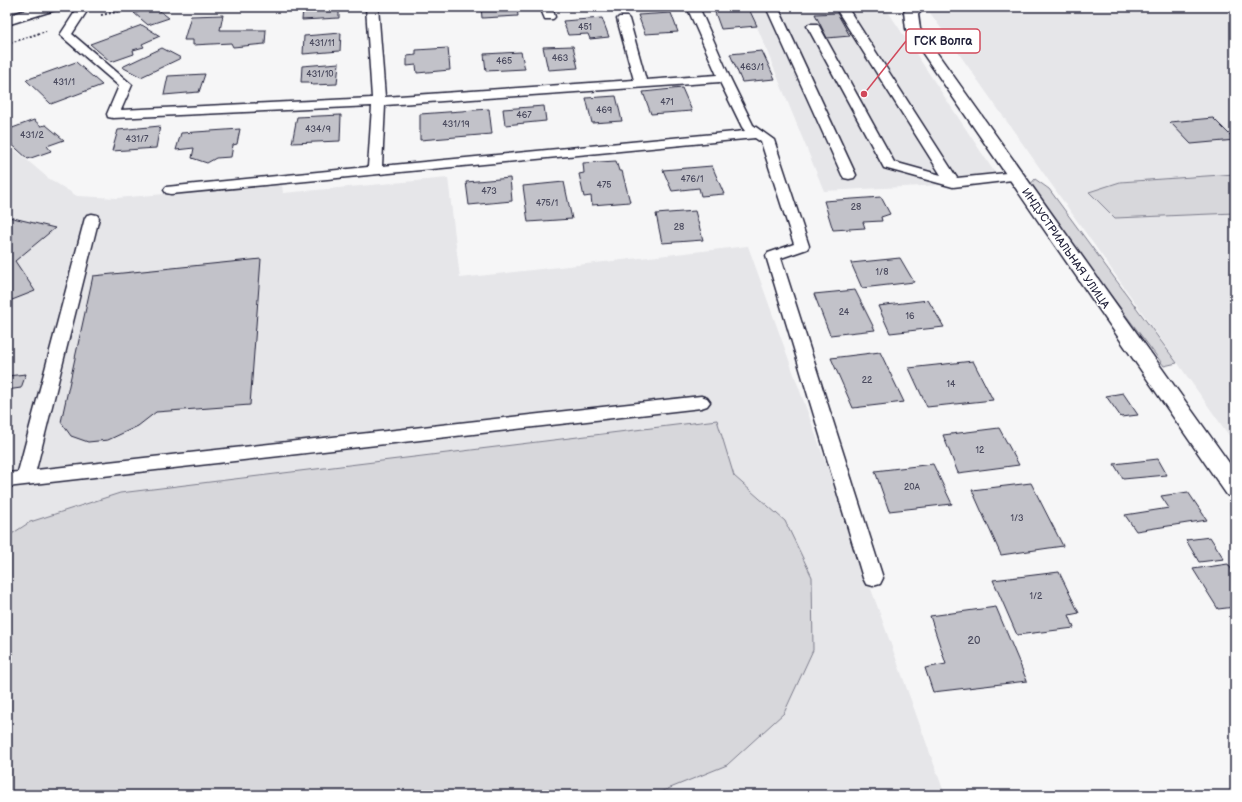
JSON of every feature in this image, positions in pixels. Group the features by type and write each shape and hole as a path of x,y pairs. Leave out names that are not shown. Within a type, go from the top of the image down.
{"street":[{"path":"7,22 50,7"},
{"name":"ИНДУСТРИАЛЬНАЯ УЛИЦА","path":"919,7 911,12 913,29 1235,489"}],"lane":[{"path":"75,7 81,11 66,35 126,85 113,114 380,102 641,82 724,78"},
{"path":"372,7 380,102 375,171"},
{"path":"693,7 724,78 748,127 767,140 802,246 773,256 873,578"},
{"path":"772,7 849,175"},
{"path":"840,7 953,183"},
{"path":"623,19 641,82"},
{"path":"813,26 890,165 953,183 1016,176"},
{"path":"171,190 758,134"},
{"path":"25,478 92,218"},
{"path":"7,480 701,402"}],"path":[{"path":"7,44 76,20 141,7"}],"shaded area":[{"path":"749,7 885,7 1001,182 824,191"},
{"path":"926,7 1235,7 1235,444"},
{"path":"7,143 48,178 77,196 117,198 282,184 283,193 448,178 460,278 748,246 945,795 7,795"},
{"path":"1235,174 1235,213 1115,218 1089,192 1120,182"},
{"path":"1035,179 1049,189 1177,363 1164,366 1029,186"},
{"path":"717,420 734,476 785,521 812,577 813,650 784,713 727,765 653,795 7,795 7,537 30,522 120,493"}],"building":[{"path":"155,7 169,18 148,25 134,13"},
{"path":"339,7 339,18 302,20 303,8"},
{"path":"481,7 517,7 518,16 482,18"},
{"path":"713,7 748,7 757,26 721,29"},
{"path":"671,13 678,32 645,34 638,15"},
{"path":"837,13 850,36 827,38 815,14"},
{"path":"223,15 220,30 266,30 265,44 233,47 231,43 193,45 193,40 184,40 191,16"},
{"path":"602,18 609,37 590,39 588,34 568,35 563,21"},
{"path":"142,25 160,36 142,44 144,47 133,50 134,54 111,62 90,44"},
{"path":"341,33 340,51 303,54 304,36"},
{"path":"573,46 578,68 548,70 543,47"},
{"path":"162,48 181,58 141,77 122,67"},
{"path":"448,48 450,70 417,73 416,65 407,66 407,56 416,55 416,50"},
{"path":"762,51 775,79 742,82 730,54"},
{"path":"521,52 525,69 486,71 484,54"},
{"path":"76,62 102,85 51,104 26,80"},
{"path":"339,63 337,84 312,85 309,82 301,82 302,66"},
{"path":"205,74 199,92 164,95 168,76"},
{"path":"682,88 692,111 651,114 643,92"},
{"path":"616,96 622,121 592,123 586,98"},
{"path":"544,106 546,121 505,125 503,109"},
{"path":"489,109 492,134 420,140 420,114"},
{"path":"341,115 340,141 292,143 297,117"},
{"path":"1213,118 1235,140 1191,144 1170,122"},
{"path":"34,120 41,126 46,125 64,140 47,146 51,151 28,159 7,140 7,130"},
{"path":"160,126 156,148 112,151 118,130"},
{"path":"240,129 237,144 233,145 231,157 216,158 207,163 192,158 194,148 176,150 181,133"},
{"path":"616,161 619,171 622,171 630,202 592,205 591,196 584,197 579,174 584,173 583,163"},
{"path":"712,166 724,194 701,196 699,188 672,191 663,170"},
{"path":"510,178 512,201 469,205 466,182"},
{"path":"564,182 572,219 528,222 523,186"},
{"path":"881,197 890,214 881,217 882,221 863,222 865,228 833,230 824,201"},
{"path":"695,211 703,240 662,243 656,214"},
{"path":"9,217 55,228 15,261 35,291 7,302 7,218"},
{"path":"900,258 914,282 862,288 851,263"},
{"path":"261,259 250,405 156,412 138,426 108,440 88,442 71,436 61,422 93,276"},
{"path":"855,290 875,330 830,335 814,294"},
{"path":"928,300 944,327 890,333 878,306"},
{"path":"880,352 904,402 853,408 831,358"},
{"path":"973,361 993,400 927,407 909,368"},
{"path":"26,374 21,388 7,390 7,376"},
{"path":"1123,393 1138,415 1121,417 1106,396"},
{"path":"999,428 1019,465 958,473 943,435"},
{"path":"1158,459 1167,475 1123,479 1114,464"},
{"path":"933,464 952,504 889,511 875,471"},
{"path":"1031,483 1063,546 1001,555 972,490"},
{"path":"1188,492 1207,520 1136,531 1125,515 1169,508 1161,496"},
{"path":"1210,537 1224,559 1199,562 1186,540"},
{"path":"1228,564 1235,575 1235,607 1218,609 1193,569"},
{"path":"1059,572 1079,613 1069,615 1074,628 1017,635 993,580"},
{"path":"996,607 1027,681 933,692 925,668 946,664 930,616"}],"place":[{"name":"ГСК Волга","path":"864,94"}]}
